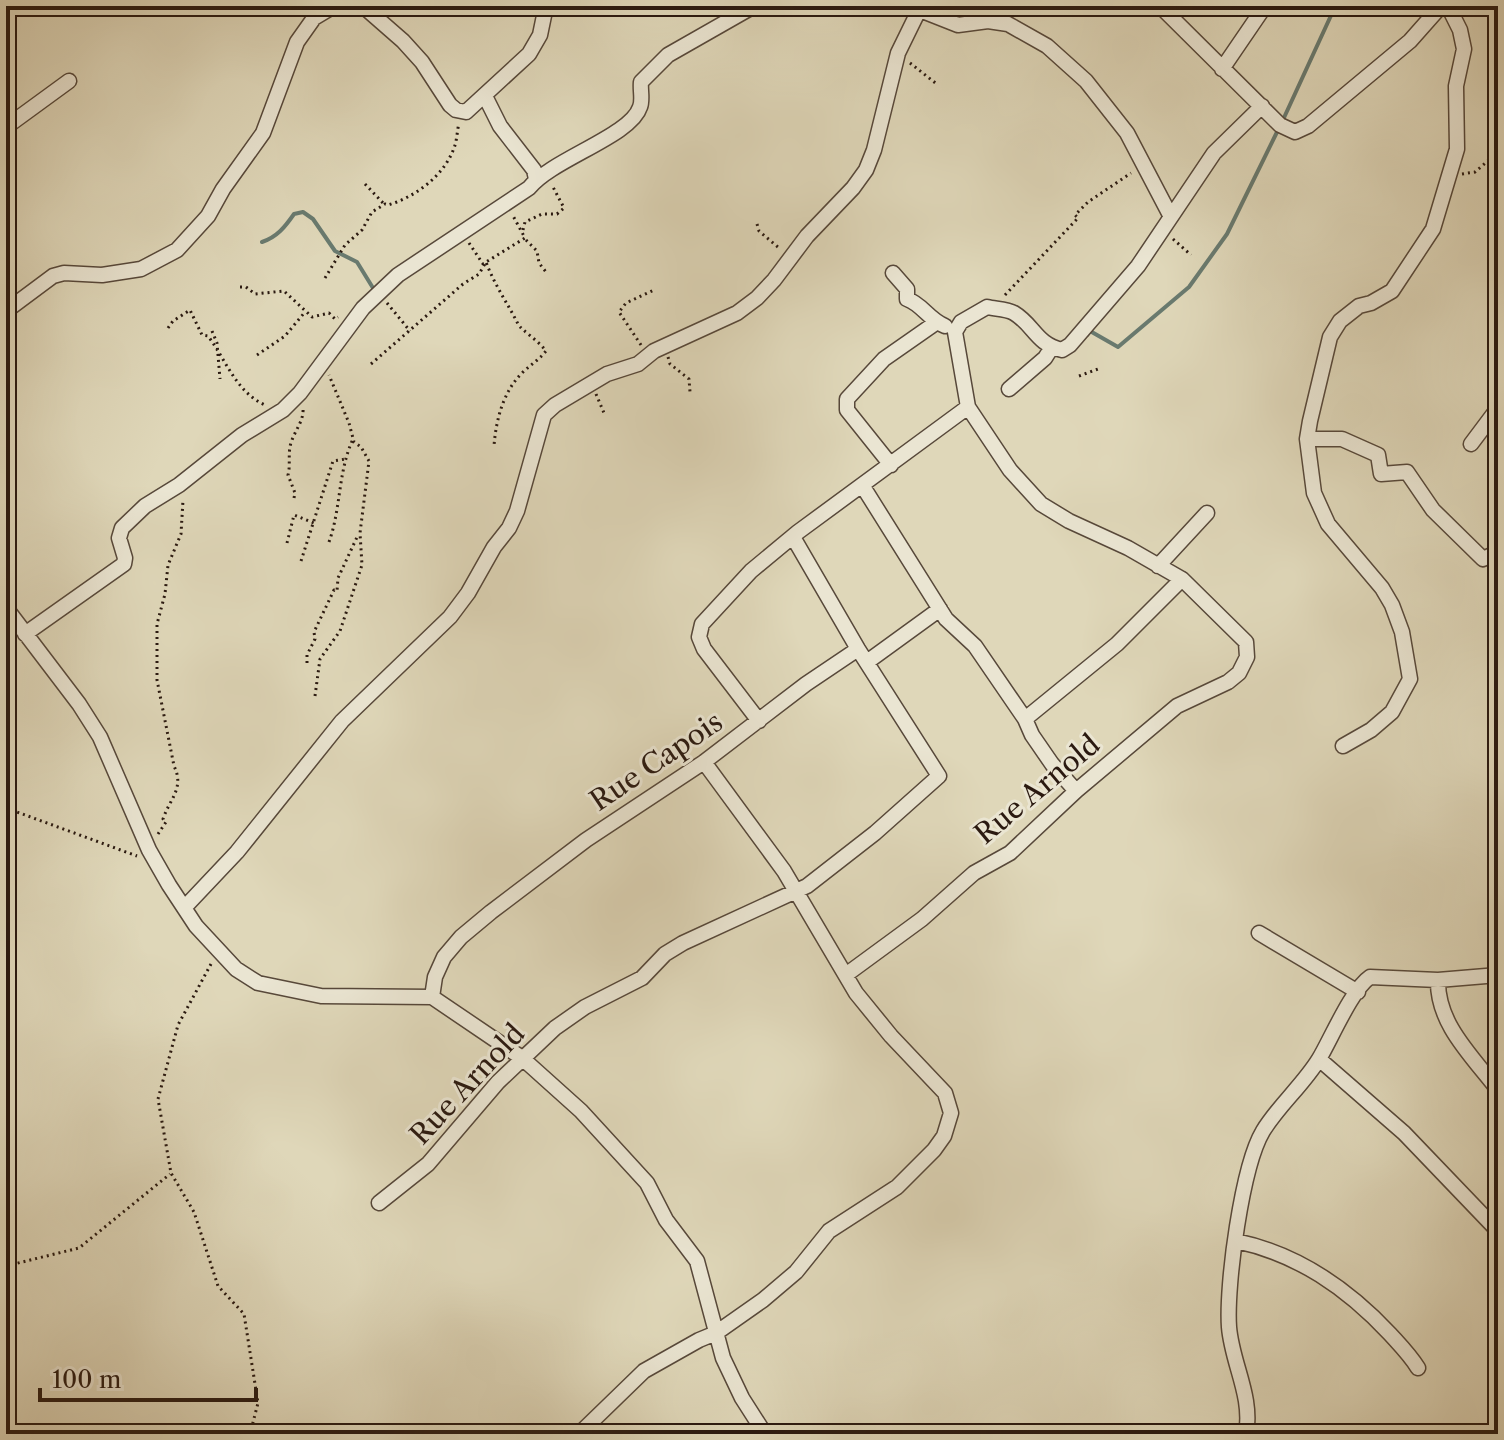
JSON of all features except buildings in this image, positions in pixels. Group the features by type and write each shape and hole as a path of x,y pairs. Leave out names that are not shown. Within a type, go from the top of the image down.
{"street":[{"path":"6,311 53,276 64,273 102,275 141,269 185,242 208,216 263,133 297,42 314,18 334,6"},
{"path":"363,6 403,41 422,62 450,105 461,112 474,107 529,54 540,35 546,6"},
{"path":"25,634 124,564 119,538 122,528 145,506 179,485 298,396 376,293 529,188 540,177 622,128 636,116 642,105 641,82 668,55 754,6"},
{"path":"1160,6 1280,125 1295,132 1308,126 1410,41 1441,6"},
{"path":"1222,69 1265,6"},
{"path":"1343,746 1371,730 1392,712 1410,679 1402,632 1392,605 1382,588 1328,524 1314,493 1307,439 1330,337 1340,321 1359,306 1392,291 1433,229 1457,149 1456,86 1464,49 1460,30 1448,6"},
{"path":"185,907 237,852 342,721 450,617 468,593 517,511 544,415 607,374 638,364 654,351 737,313 757,298 807,236 859,180 874,150 898,53 922,7 958,25 988,21 1008,24 1047,46 1100,98 1127,133 1170,215"},
{"path":"6,127 69,81"},
{"path":"485,96 491,112 540,177"},
{"path":"1009,389 1057,348 1070,345 1138,266 1214,153 1262,106"},
{"path":"893,273 907,289 907,299 955,332 961,322 987,307 1012,312 1044,344 1057,348"},
{"path":"891,465 847,410 847,399 884,359 937,322"},
{"name":"Rue Arnold","path":"847,974 922,919 974,873 1010,853 1076,791 1177,706 1228,682 1239,673 1247,657 1246,642 1182,579 1041,504 1010,470 968,407 955,332"},
{"name":"Rue Capois","path":"432,997 435,977 444,957 461,937 586,840 704,762 759,721 704,649 699,637 702,624 751,571 968,407"},
{"path":"1471,444 1498,408"},
{"path":"1307,439 1342,439 1378,455 1381,474 1407,472 1433,510 1483,559 1498,552"},
{"path":"862,485 946,619 975,646 1052,764 1076,791"},
{"path":"1158,566 1207,513"},
{"path":"793,537 867,662 940,609"},
{"path":"1025,719 1117,644 1182,579"},
{"path":"6,608 79,704 100,737 152,856 169,885 196,926 236,969 258,983 321,996 432,997 522,1058 581,1111 647,1183 666,1220 697,1261 723,1358 742,1398 765,1434"},
{"path":"759,721 858,649"},
{"name":"Rue Arnold","path":"379,1203 428,1164 470,1113 555,1028 585,1007 642,978 665,954 828,872 939,776 867,662"},
{"path":"579,1434 644,1371 716,1333 785,1282 829,1231 897,1187 944,1136 951,1113 945,1093 891,1036 856,993 796,890 704,762"},
{"path":"1259,933 1358,992"},
{"path":"1246,1434 1245,1389 1230,1338 1228,1312 1245,1183 1262,1133 1319,1059 1343,1012 1364,981 1370,977 1438,980 1498,975"},
{"path":"1438,980 1437,997 1448,1025 1498,1090"},
{"path":"1319,1059 1404,1133 1498,1231"},
{"path":"1236,1241 1262,1246 1288,1256 1321,1274 1372,1315 1418,1368"}],"path":[{"path":"408,9 416,6"},
{"path":"898,53 938,85"},
{"path":"325,278 329,267 345,245 362,230 372,212 385,204 412,196 428,184 454,148 461,112"},
{"path":"1450,171 1460,174 1475,172 1498,152"},
{"path":"996,309 1010,287 1078,218 1075,215 1088,202 1146,166"},
{"path":"523,230 525,222 542,214 557,214 564,208 540,177"},
{"path":"365,184 385,204"},
{"path":"505,204 523,230 526,243 537,251 539,263 546,272"},
{"path":"757,224 759,231 774,244"},
{"path":"1163,230 1191,255"},
{"path":"462,233 483,264 486,262"},
{"path":"371,364 479,274 486,262 525,238"},
{"path":"486,262 489,276 515,314 520,327 536,337 546,351 520,374 505,398 494,446"},
{"path":"240,287 246,287 255,294 284,291 312,317 329,313 335,319 339,316 350,324"},
{"path":"638,364 641,345 619,312 626,303 654,290"},
{"path":"376,293 385,299 410,331"},
{"path":"168,328 190,310 202,335 208,336 217,346 220,379"},
{"path":"257,355 285,336 305,312"},
{"path":"212,331 239,387 260,403 279,412"},
{"path":"666,346 670,364 689,379 690,392"},
{"path":"315,696 320,659 340,631 362,565 360,533 369,461 353,439 323,361"},
{"path":"1079,376 1098,369"},
{"path":"294,498 288,475 288,457 304,414 303,402 298,396"},
{"path":"329,542 353,439"},
{"path":"301,561 333,461 346,459"},
{"path":"6,808 152,856 157,836 166,822 163,819 166,809 178,787 157,680 157,654 159,611 165,594 168,565 181,534 183,506 179,485"},
{"path":"287,543 294,515 314,523"},
{"path":"307,663 319,620 334,590 339,588 338,578 360,533"},
{"path":"219,953 178,1025 158,1099 171,1173 194,1212 218,1286 244,1314 258,1403 250,1434"},
{"path":"6,1266 79,1248 171,1173"}],"waterway":[{"path":"1282,122 1334,9"},
{"path":"1087,335 1090,331 1118,347 1189,287 1227,234 1278,130"},
{"path":"262,242 280,231 294,214 303,212 313,219 335,251 357,262 373,288"}]}
